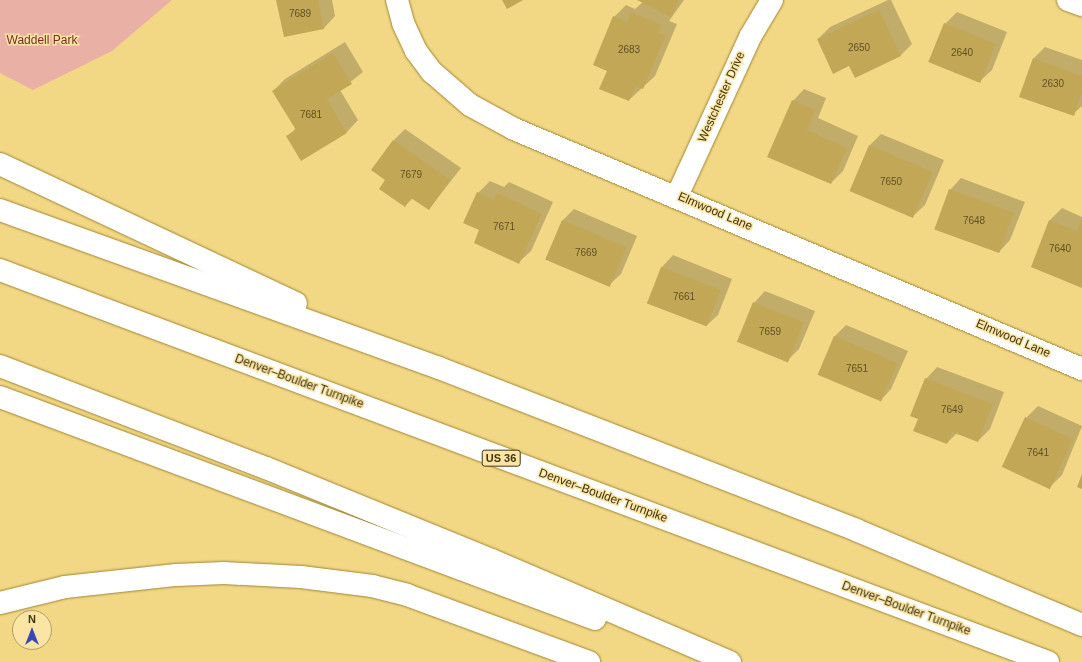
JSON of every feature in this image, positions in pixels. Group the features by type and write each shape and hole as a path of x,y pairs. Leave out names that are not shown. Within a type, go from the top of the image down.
{"main road":[{"name":"Elmwood Lane","path":"397,0 403,23 416,51 432,72 470,105 514,129 677,196 1082,368"},
{"name":"Westchester Drive","path":"677,196 750,37 772,0"},
{"path":"1068,0 1082,5"},
{"path":"0,164 130,227 439,368"},
{"path":"0,210 439,368 856,530 1082,625"},
{"name":"Denver–Boulder Turnpike","path":"3,272 1048,662"},
{"path":"0,366 274,471 492,560 730,662"},
{"path":"0,397 710,662"},
{"path":"0,603 72,586 169,575 224,573 301,577 372,586 407,595 589,662"},
{"path":"995,642 1039,662"}],"green space":[{"name":"Waddell Park","path":"0,0 172,0 112,51 33,90 0,73"}],"building":[{"path":"276,0 318,0 324,29 284,37"},
{"path":"502,0 523,0 507,9"},
{"path":"637,0 679,0 671,17"},
{"path":"879,10 901,56 855,78 849,66 833,74 817,39"},
{"path":"631,12 661,25 658,33 666,35 643,89 636,86 629,101 599,89 607,71 593,65 613,16 627,22"},
{"path":"944,23 996,44 980,83 928,62"},
{"path":"333,53 352,84 327,99 347,133 301,161 286,136 296,130 272,91"},
{"path":"1033,58 1082,76 1082,92 1074,116 1019,97"},
{"path":"792,100 815,110 807,130 847,148 831,184 767,157"},
{"path":"393,140 450,180 429,210 411,198 405,207 379,189 385,180 371,170"},
{"path":"869,145 933,172 913,218 849,191"},
{"path":"949,189 1014,213 999,253 934,229"},
{"path":"477,192 494,200 497,193 542,214 519,264 474,243 479,230 463,223"},
{"path":"1082,219 1082,288 1031,267 1049,220 1077,231"},
{"path":"562,220 626,247 610,287 545,260"},
{"path":"661,267 721,290 707,326 647,303"},
{"path":"753,302 804,323 788,362 737,342"},
{"path":"834,336 898,363 881,402 818,375"},
{"path":"925,378 993,404 978,442 952,432 947,444 913,431 918,419 910,416"},
{"path":"1025,417 1073,439 1050,489 1002,467"},
{"path":"1082,474 1082,489 1077,487"}]}
